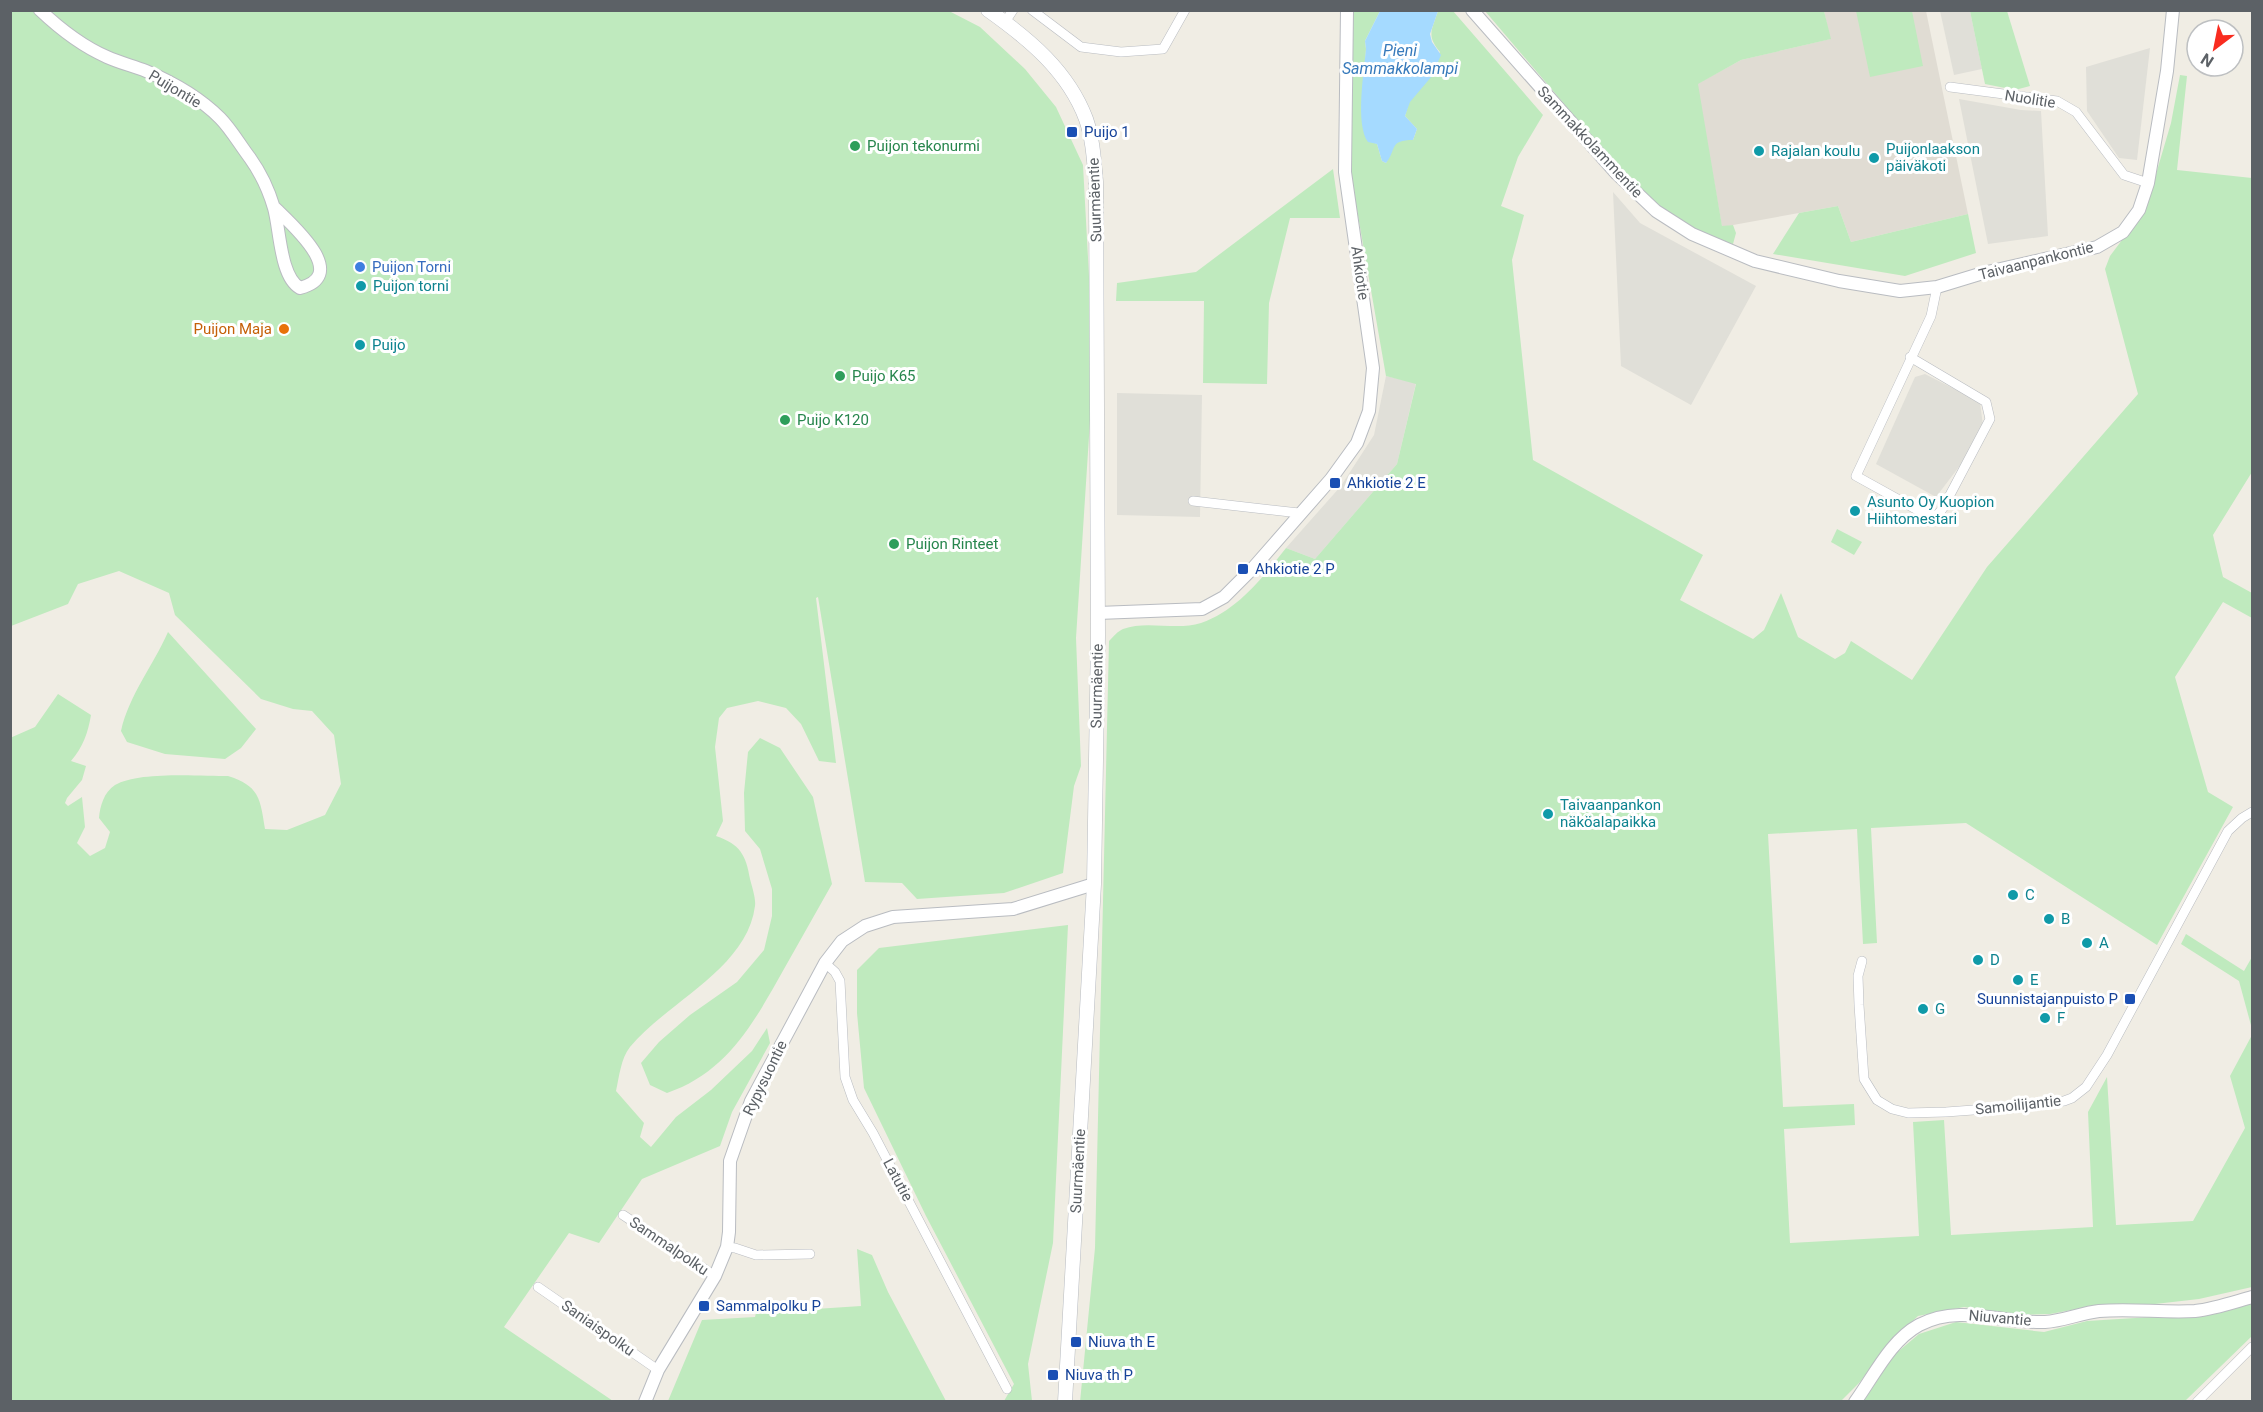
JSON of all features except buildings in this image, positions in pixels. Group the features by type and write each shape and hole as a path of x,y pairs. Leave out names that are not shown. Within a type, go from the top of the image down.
{"main road":[{"name":"Suurmäentie","path":"988,10 1009,16 1067,81 1085,118 1092,142 1096,183 1098,614 1094,884 1065,1401"}],"street":[{"name":"Puijontie","path":"39,10 63,31 98,52 168,81 190,94 220,118 253,163 274,207 289,276 293,284 300,288 312,285 317,281 320,273 319,262 313,249 274,207"},
{"path":"1032,10 1081,47 1121,52 1163,49 1185,10"},
{"name":"Ahkiotie","path":"1098,614 1202,609 1224,597 1253,568 1331,479 1357,443 1369,411 1373,368 1345,172 1347,10"},
{"name":"Sammakkolammentie","path":"1472,10 1617,174 1656,211 1692,234 1755,261 1839,281 1900,291 1937,287"},
{"name":"Taivaanpankontie","path":"1937,287 1983,273 2097,247 2123,232 2139,210 2148,183 2168,71 2173,10"},
{"name":"Nuolitie","path":"1950,87 2057,101 2076,112 2124,175 2148,183"},
{"path":"1910,357 1986,402 1990,419 1943,508 1938,514 1930,517 1856,476 1910,357 1931,316 1937,287"},
{"path":"1193,501 1299,513"},
{"name":"Samoilijantie","path":"1862,961 1858,976 1864,1079 1869,1090 1886,1106 1899,1112 1946,1112 2049,1104 2072,1098 2094,1079 2228,831 2242,818 2253,813"},
{"name":"Rypysuontie","path":"645,1401 658,1370 715,1276 727,1247 730,1161 752,1101 825,963 842,941 877,921 893,917 1013,909 1094,884"},
{"name":"Latutie","path":"825,963 835,972 840,981 845,1077 853,1100 873,1133 1007,1389"},
{"name":"Sammalpolku","path":"623,1215 715,1276"},
{"path":"727,1247 756,1255 810,1254"},
{"name":"Saniaispolku","path":"538,1287 658,1370"},
{"name":"Niuvantie","path":"1855,1401 1890,1350 1919,1325 1941,1317 1988,1316 2027,1322 2048,1322 2096,1311 2194,1311 2253,1297"},
{"path":"2197,1401 2253,1347"}],"shaded area":[{"path":"1824,11 1926,11 1968,214 1851,242 1838,206 1722,227 1697,84 1741,60 1830,39"},
{"path":"1940,11 1970,11 1982,69 1954,75"},
{"path":"2150,48 2137,160 2119,158 2087,111 2086,67"},
{"path":"1959,99 2021,110 2041,111 2048,236 1988,244"},
{"path":"1613,192 1640,223 1756,286 1691,405 1621,366"},
{"path":"1925,374 1980,402 1984,434 1936,497 1876,464 1915,377"},
{"path":"1386,376 1416,383 1397,464 1315,559 1286,548 1341,486 1374,435"},
{"path":"1117,393 1202,395 1200,517 1117,515"}],"green space":[{"path":"11,11 949,11 980,27 1025,69 1056,107 1083,165 1092,332 1092,390 1076,638 1081,766 1074,786 1063,873 1004,893 917,899 902,883 865,882 818,597 816,598 836,763 819,761 801,724 786,708 758,701 727,708 719,718 715,747 723,821 716,836 731,843 744,857 755,903 749,928 737,948 722,966 630,1047 622,1062 616,1091 644,1123 640,1137 651,1147 676,1117 711,1090 752,1051 767,1028 770,1043 732,1112 720,1146 642,1179 599,1243 569,1233 504,1327 613,1401 11,1401 10,738 35,727 58,694 91,715 84,740 71,761 86,766 82,780 65,803 68,806 82,797 85,827 77,843 90,856 105,848 110,832 99,818 103,800 111,788 125,781 170,775 228,776 247,784 257,795 265,829 287,830 325,815 341,784 334,735 312,711 293,709 261,699 175,615 169,593 119,571 78,584 68,604 11,626"},
{"path":"1353,11 1380,11 1365,41 1362,104 1373,142 1377,144 1382,161 1386,163 1394,144 1402,140 1413,140 1417,129 1405,116 1409,102 1440,52 1432,37 1432,28 1438,11 1453,11 1543,115 1518,157 1501,206 1524,215 1512,260 1533,460 1703,555 1680,600 1753,639 1764,630 1781,593 1798,637 1835,659 1845,653 1851,641 1912,680 1987,567 2138,394 2105,269 2110,256 2146,208 2171,123 2180,75 2187,78 2177,170 2252,178 2252,472 2213,535 2223,577 2252,593 2252,618 2223,602 2175,677 2208,792 2233,807 2157,945 1966,823 1871,828 1877,943 1863,944 1857,829 1768,834 1783,1107 1854,1104 1855,1125 1784,1129 1790,1243 1919,1236 1913,1122 1944,1120 1951,1235 2093,1227 2088,1112 2107,1077 2116,1225 2193,1221 2245,1128 2230,1076 2252,1035 2252,1287 2199,1299 2155,1304 2104,1304 2050,1314 2017,1315 1964,1307 1918,1316 1887,1345 1860,1382 1841,1401 1080,1402 1095,1248 1109,641 1121,630 1132,626 1182,626 1201,623 1214,617 1227,610 1248,592 1286,548 1315,559 1397,464 1416,384 1386,376 1349,164 1350,22"},
{"path":"1485,11 1824,11 1831,39 1741,60 1698,84 1722,226 1733,225 1736,233 1733,244 1707,236 1692,228 1628,179"},
{"path":"1856,11 1912,11 1923,66 1870,77"},
{"path":"1970,11 2007,11 2030,86 2015,90 1985,84"},
{"path":"1333,169 1340,218 1290,218 1269,303 1267,384 1203,383 1204,301 1116,301 1117,283 1196,272"},
{"path":"1838,206 1851,242 1968,214 1976,253 1905,276 1773,254 1799,213"},
{"path":"1837,529 1862,542 1854,555 1831,542"},
{"path":"168,632 256,729 241,748 225,759 165,754 127,742 121,731 135,693"},
{"path":"760,738 780,748 813,797 832,884 762,1008 737,1043 707,1072 667,1093 650,1085 641,1063 659,1042 690,1015 737,982 764,950 772,916 772,889 760,849 745,831 744,793 748,752"},
{"path":"1068,925 1053,1243 1028,1364 1032,1401 1004,1401 1014,1384 926,1216 864,1088 857,1013 857,970 879,948"},
{"path":"2186,934 2244,971 2252,957 2252,1029 2239,981 2181,944"},
{"path":"857,1249 872,1255 888,1292 946,1401 668,1401 702,1320 755,1317 756,1313 861,1306"},
{"path":"2252,1303 2252,1336 2185,1401 1863,1402 1894,1355 1919,1334 1956,1322 2044,1332 2087,1321 2215,1313"}],"water":[{"name":"Pieni Sammakkolampi","path":"1380,11 1438,11 1430,34 1432,42 1441,55 1432,76 1410,102 1405,116 1417,129 1413,140 1405,140 1397,144 1386,163 1382,161 1377,144 1368,142 1364,134 1361,111 1365,41"}],"place":[{"name":"Puijo 1","path":"1072,132"},
{"name":"Puijon tekonurmi","path":"855,146"},
{"name":"Rajalan koulu","path":"1759,151"},
{"name":"Puijonlaakson päiväkoti","path":"1874,158"},
{"name":"Puijon Torni","path":"360,267"},
{"name":"Puijon torni","path":"361,286"},
{"name":"Puijon Maja","path":"284,329"},
{"name":"Puijo","path":"360,345"},
{"name":"Puijo K65","path":"840,376"},
{"name":"Puijo K120","path":"785,420"},
{"name":"Ahkiotie 2 E","path":"1335,483"},
{"name":"Asunto Oy Kuopion Hiihtomestari","path":"1855,511"},
{"name":"Puijon Rinteet","path":"894,544"},
{"name":"Ahkiotie 2 P","path":"1243,569"},
{"name":"Taivaanpankon näköalapaikka","path":"1548,814"},
{"name":"C","path":"2013,895"},
{"name":"B","path":"2049,919"},
{"name":"A","path":"2087,943"},
{"name":"D","path":"1978,960"},
{"name":"E","path":"2018,980"},
{"name":"Suunnistajanpuisto P","path":"2130,999"},
{"name":"G","path":"1923,1009"},
{"name":"F","path":"2045,1018"},
{"name":"Sammalpolku P","path":"704,1306"},
{"name":"Niuva th E","path":"1076,1342"},
{"name":"Niuva th P","path":"1053,1375"}]}
